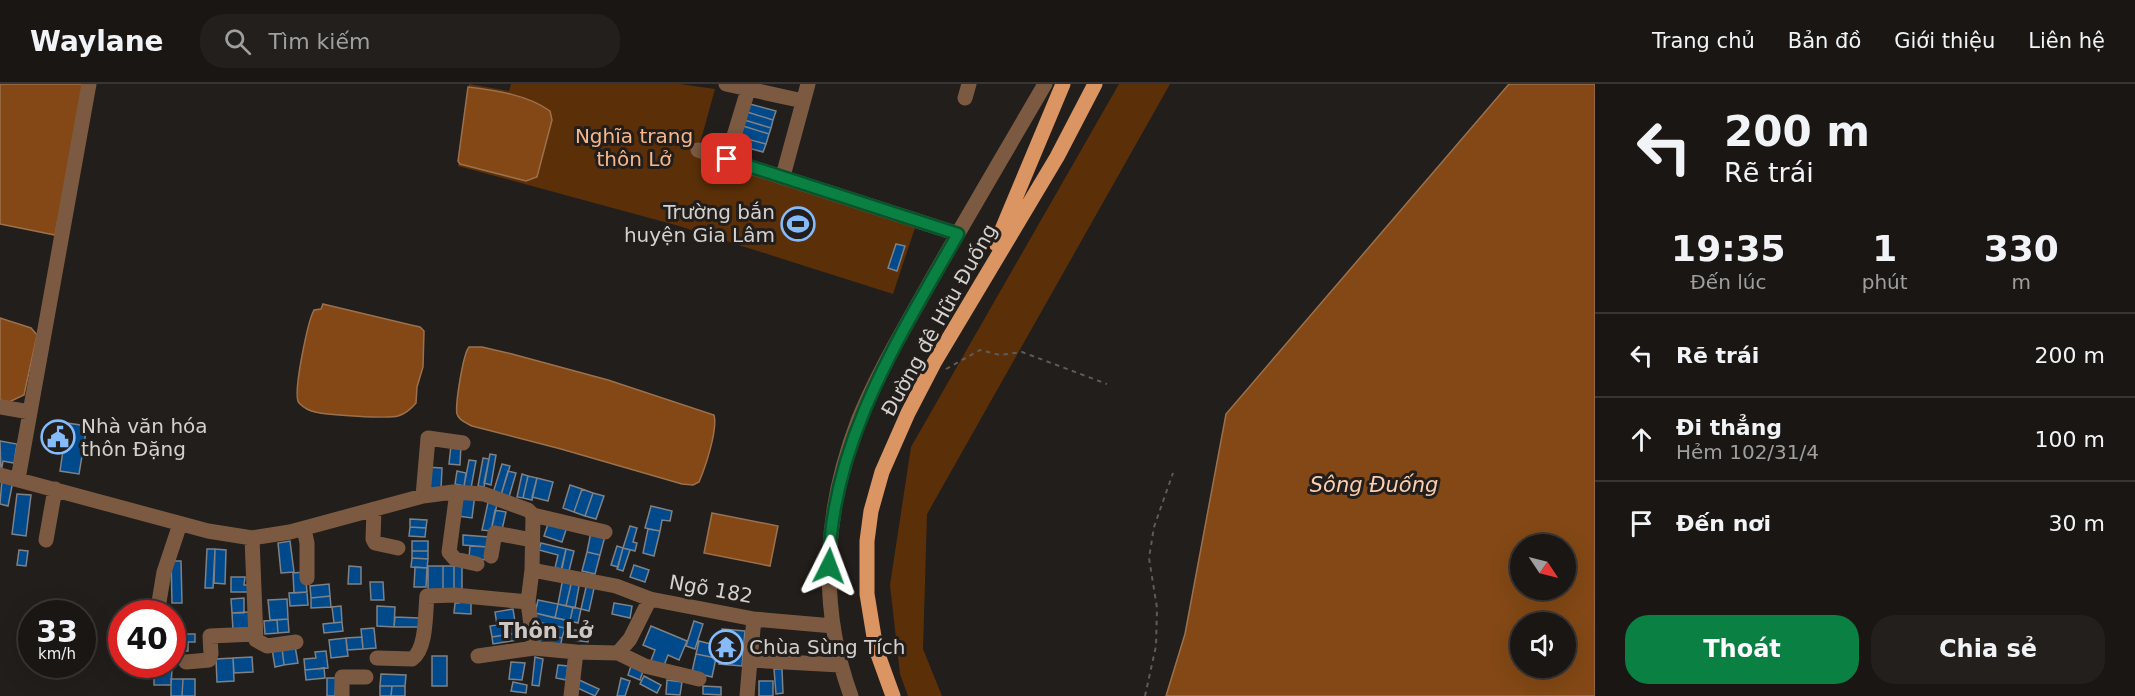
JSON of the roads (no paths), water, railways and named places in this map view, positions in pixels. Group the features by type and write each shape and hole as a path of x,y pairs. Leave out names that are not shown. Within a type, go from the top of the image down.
{"main road":[{"path":"978,287 1063,84"},
{"name":"Đường đê Hữu Đuống","path":"893,696 876,649 867,594 869,521 882,472 908,413 931,369 1057,157 1095,84"}],"street":[{"path":"18,479 89,84"},
{"path":"726,84 804,101"},
{"path":"783,176 808,84"},
{"path":"851,696 840,665 829,585 829,547 834,507 844,465 859,420 887,360 1045,84"},
{"path":"727,159 748,90"},
{"path":"698,150 958,234"},
{"path":"0,406 30,412"},
{"path":"423,496 428,438 463,443"},
{"path":"0,475 180,524 252,538 304,529 423,496 457,492 484,494 528,510 532,515 605,532"},
{"path":"46,540 55,489"},
{"path":"457,492 449,552 454,559 477,564"},
{"path":"374,509 373,540 378,544 398,548"},
{"path":"532,515 532,570 528,602 534,648"},
{"path":"159,600 164,572 180,524"},
{"path":"304,529 307,543 307,578"},
{"path":"491,556 495,533 532,540"},
{"path":"252,538 256,640 267,646 296,642"},
{"path":"532,570 616,586 650,599"},
{"path":"377,658 412,659 417,656 422,644 427,596 454,595 528,602"},
{"name":"Ngõ 182","path":"618,653 630,639 650,599 754,618 833,626"},
{"path":"747,696 754,618"},
{"path":"186,662 209,660 210,636 255,634"},
{"path":"478,656 534,648 618,653 645,666 699,679"},
{"path":"571,696 576,652"},
{"path":"750,660 840,665"},
{"path":"342,696 342,677 366,676"}],"water":[{"path":"0,84 85,84 55,235 0,224"},
{"name":"Sông Đuống","path":"1509,84 1595,84 1595,696 1166,696 1185,634 1226,414"},
{"path":"468,87 522,97 550,111 552,120 537,177 526,181 460,164 458,161"},
{"path":"323,304 420,327 424,331 423,367 417,387 416,403 405,413 392,417 332,414 315,412 299,403 297,397 299,373 308,328 314,310 321,309"},
{"path":"0,318 31,328 37,335 24,395 9,402 0,400"},
{"path":"469,347 482,347 512,354 608,380 714,415 713,439 699,482 693,485 682,484 463,422 457,414 457,401 462,369"},
{"path":"712,513 778,526 770,566 704,553"}],"place":[{"name":"Trường bắn huyện Gia Lâm","path":"798,224"},
{"name":"Nhà văn hóa thôn Đặng","path":"58,437"},
{"name":"Chùa Sùng Tích","path":"726,647"}],"district":[{"name":"Thôn Lở","path":"546,631"}],"park label":[{"name":"Nghĩa trang thôn Lở","path":"634,148"}]}
